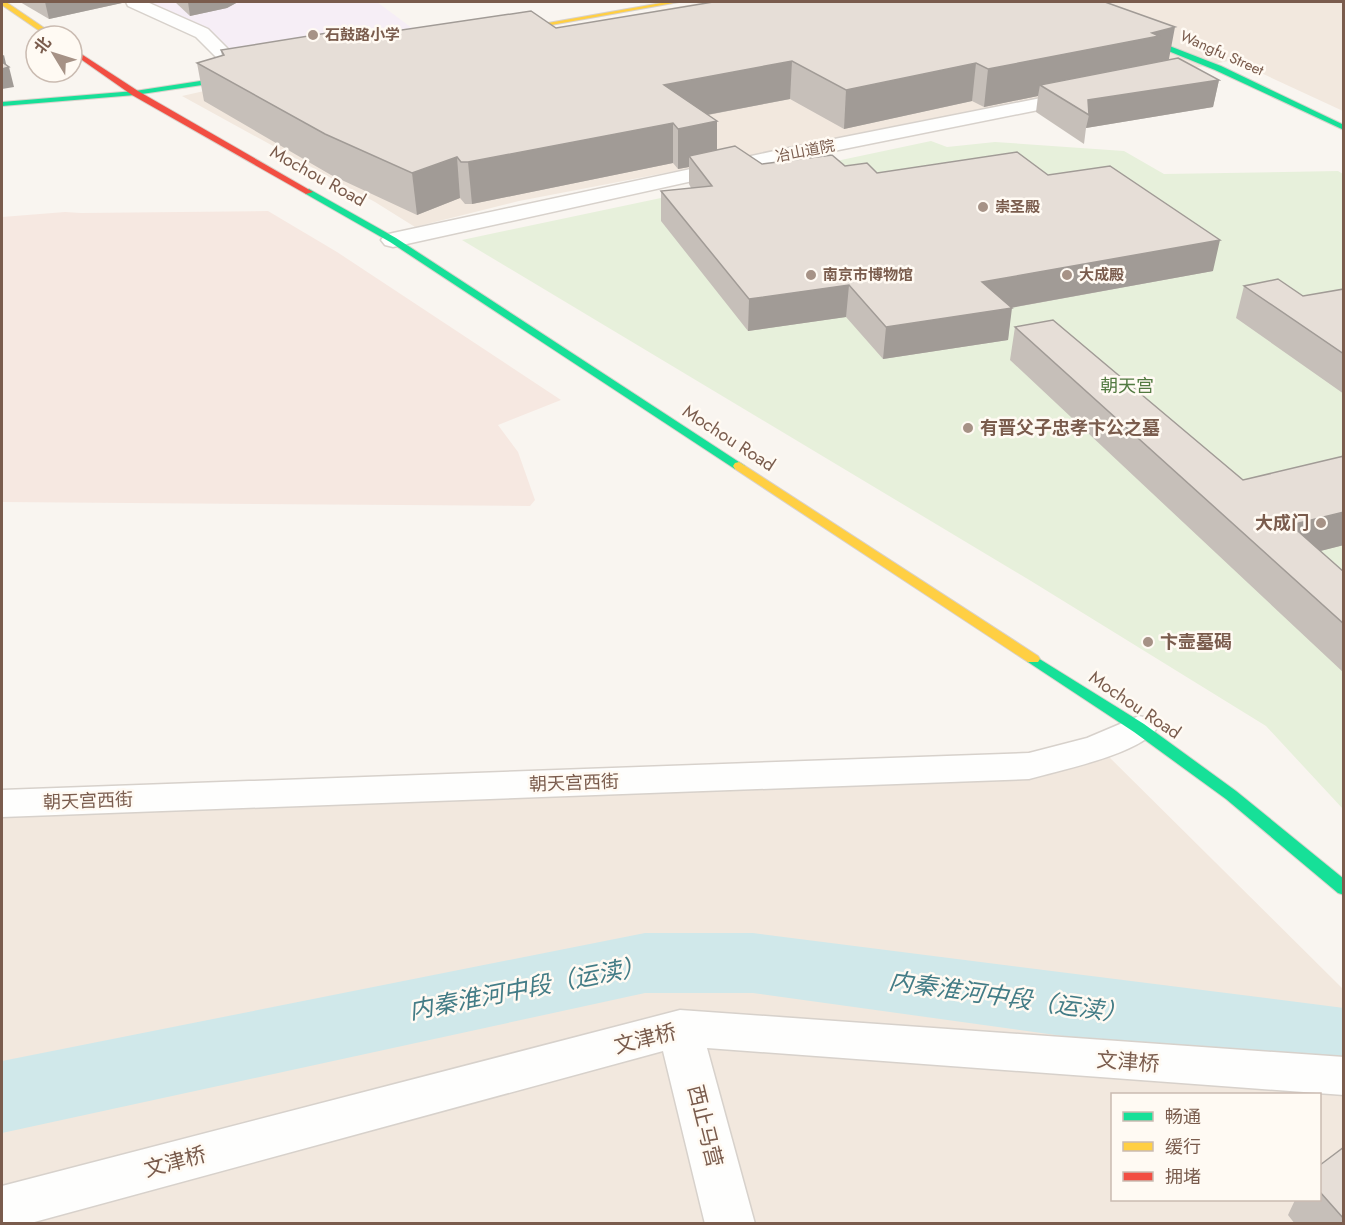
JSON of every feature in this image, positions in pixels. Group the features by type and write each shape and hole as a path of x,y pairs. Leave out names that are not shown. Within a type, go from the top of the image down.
{"main road":[{"path":"2,2 34,24"},
{"path":"489,34 676,2"},
{"name":"Wangfu Street","path":"1051,2 1218,68 1344,128"},
{"name":"Mochou Road","path":"84,58 135,93 346,211 393,240 1139,728 1231,795 1344,889"},
{"path":"2,104 135,93 251,75"}],"street":[{"path":"134,2 202,33 251,75"},
{"path":"1185,75 1218,68"},
{"name":"冶山道院","path":"393,240 778,156 1096,93"},
{"name":"朝天宫西街","path":"2,804 1029,766 1098,747 1139,728"},
{"name":"文津桥","path":"2,1208 680,1028 1344,1076"},
{"name":"西止马营","path":"680,1028 730,1224"}],"shaded area":[{"name":"石鼓路小学","path":"134,2 377,2 424,37 250,68 202,33"},
{"path":"704,2 1343,2 1343,111 1233,60 1014,106 519,201 415,227 375,202 182,96 244,82 463,46"},
{"path":"268,211 337,252 561,400 498,425 518,452 535,500 530,506 2,502 2,217 65,212"},
{"path":"1099,747 1343,989 1343,1223 2,1223 2,818"}],"green space":[{"name":"朝天宫","path":"931,141 947,147 995,142 1124,151 1164,174 1338,171 1343,174 1343,809 1266,726 1031,581 462,240"}],"building":[{"path":"713,2 1105,2 1175,27 1152,33 1159,36 988,69 976,63 846,90 792,61 664,85 717,121 678,129 673,123 468,162 461,162 457,157 412,173 325,134 197,63 224,55 221,50 327,33 334,40 531,11 556,28"},
{"path":"1178,58 1219,80 1088,100 1089,115 1040,85"},
{"path":"2,62 9,67 2,69"},
{"path":"735,146 762,164 832,155 845,166 867,163 877,173 1017,152 1048,175 1110,166 1220,240 982,282 1012,308 886,327 849,285 749,299 661,191 712,186 689,156"},
{"path":"1278,279 1303,296 1344,289 1344,354 1244,286"},
{"path":"1053,320 1243,480 1344,456 1344,512 1291,525 1344,572 1344,624 1015,327"},
{"path":"1344,1147 1344,1219 1321,1193 1321,1164"}],"waterway":[{"name":"内秦淮河中段（运渎）","path":"2,1097 645,963 753,963 1344,1042"}],"traffic: fast":[{"path":"1051,2 1218,68 1344,128"},
{"path":"2,104 135,93 246,76"},
{"path":"309,192 393,240 739,466"},
{"path":"1033,659 1139,728 1231,795 1344,889"}],"traffic: slow":[{"path":"2,2 34,24"},
{"path":"507,31 676,2"},
{"path":"739,466 1033,659"}],"traffic: jam":[{"path":"84,58 135,93 309,192"}],"place":[{"name":"石鼓路小学","path":"313,35"},
{"name":"崇圣殿","path":"983,207"},
{"name":"南京市博物馆","path":"811,275"},
{"name":"大成殿","path":"1067,275"},
{"name":"有晋父子忠孝卞公之墓","path":"968,428"},
{"name":"大成门","path":"1321,523"},
{"name":"卞壸墓碣","path":"1148,642"}]}
